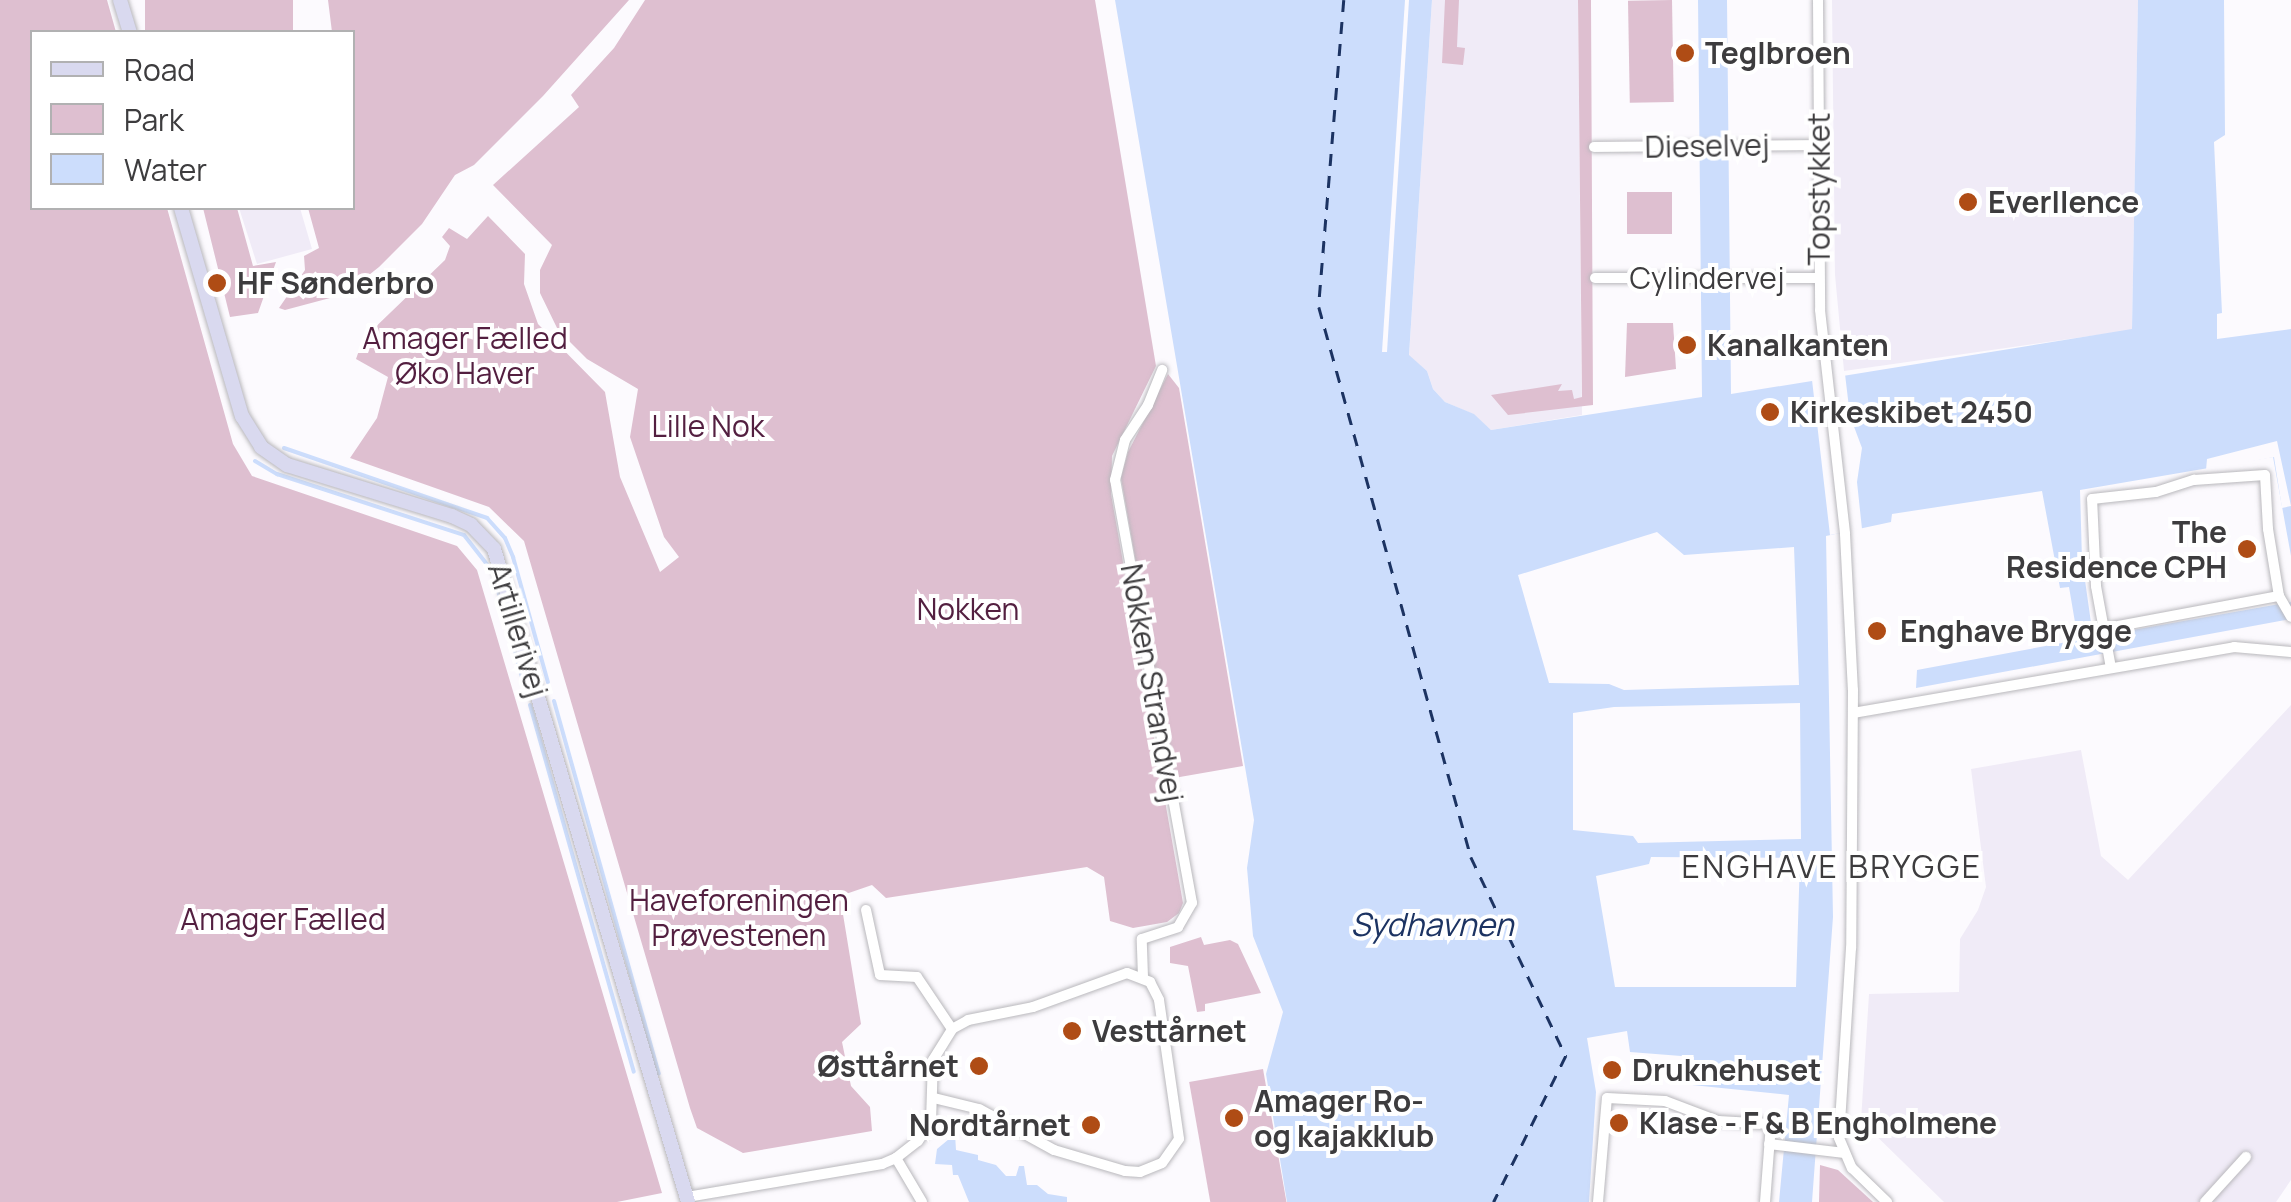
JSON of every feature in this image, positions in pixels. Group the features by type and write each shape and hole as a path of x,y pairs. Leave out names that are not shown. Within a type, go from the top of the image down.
{"street":[{"path":"120,0 129,30"},
{"name":"Topstykket","path":"1818,0 1819,278 1845,532 1853,713 1852,948 1840,1122 1844,1153"},
{"name":"Dieselvej","path":"1594,147 1819,144"},
{"name":"Artillerivej","path":"182,210 242,416 260,447 287,465 452,516 470,526 494,549 688,1199"},
{"name":"Cylindervej","path":"1595,278 1819,278"},
{"name":"Nokken Strandvej","path":"1143,977 1142,939 1178,927 1192,904 1115,480 1125,440 1148,406 1162,370"},
{"path":"2111,668 2106,635 2101,629 2092,500 2156,492 2194,480 2265,475 2273,558 2291,617"},
{"path":"2106,635 2113,627 2283,599"},
{"path":"1853,713 2234,647 2291,652"},
{"path":"866,910 880,975 917,977 952,1029"},
{"path":"688,1199 896,1158 928,1128 934,1098 934,1060 952,1029 968,1020 1033,1007 1120,974 1143,977 1159,1000 1179,1140 1162,1163 1140,1172 1094,1164 1054,1150 979,1108 934,1098"},
{"path":"1598,1202 1607,1098 1666,1101 1718,1121 1771,1124 1765,1202"},
{"path":"1769,1144 1844,1153 1852,1168 1888,1202"},
{"path":"2205,1202 2246,1157"},
{"path":"896,1158 922,1202"}],"shaded area":[{"path":"1432,0 1578,0 1582,415 1491,430 1473,414 1445,402 1433,389 1427,371 1409,356"},
{"path":"1832,0 2138,0 2132,330 1844,371 1835,275"},
{"path":"240,210 301,210 312,249 257,264"},
{"path":"2291,705 2291,1180 2276,1202 1944,1202 1861,1121 1869,994 1959,992 1960,939 1978,910 1986,887 1971,769 2081,750 2101,856 2128,880"}],"green space":[{"name":"Amager Fælled","path":"0,0 107,0 115,30 30,30 30,210 168,210 233,444 252,476 457,546 477,570 662,1193 617,1202 0,1202"},
{"path":"145,0 293,0 293,30 145,30"},
{"path":"328,0 629,0 543,96 474,165 455,175 422,224 379,267 345,294 285,310 279,308 305,270 304,256 319,248 309,210 355,210 355,30 332,30"},
{"path":"645,0 1095,0 1156,366 1112,456 1111,494 1183,903 1179,913 1167,922 1133,928 1110,921 1104,877 1087,867 886,898 872,885 840,896 861,1024 842,1042 851,1086 870,1107 872,1131 743,1153 697,1128 524,541 489,507 350,458 377,418 388,377 356,359 363,339 445,260 450,246 442,237 449,228 467,239 488,216 525,254 524,284 538,324 605,392 620,477 660,572 679,557 664,537 630,437 638,389 587,359 558,330 540,293 540,270 552,245 493,185 579,107 571,95 614,48"},
{"path":"1445,0 1459,0 1457,47 1465,48 1463,65 1442,63"},
{"path":"1578,0 1591,0 1593,405 1508,415 1491,395 1562,384 1558,391 1572,390 1574,399 1582,397"},
{"path":"1672,0 1674,102 1630,103 1628,1"},
{"path":"1627,192 1672,192 1672,234 1627,234"},
{"path":"203,210 238,210 253,266 276,262 258,313 230,317"},
{"path":"1627,323 1673,323 1676,369 1625,377"},
{"path":"1168,374 1179,388 1243,766 1174,778 1121,478 1128,452"},
{"path":"1201,937 1204,945 1230,940 1238,944 1261,993 1205,1004 1205,1011 1197,1012 1188,966 1170,963 1170,947"},
{"name":"Amager Ro- og kajakklub","path":"1263,1069 1286,1202 1210,1202 1189,1082"},
{"path":"1820,1165 1838,1170 1873,1202 1819,1202"}],"water":[{"name":"Sydhavnen","path":"1115,0 1432,0 1409,355 1427,371 1433,389 1445,402 1474,414 1491,430 1702,397 1698,0 1727,0 1731,394 2132,329 2138,0 2224,0 2225,135 2214,142 2222,313 2217,314 2217,339 2291,329 2291,556 2273,457 2080,490 2082,559 2093,637 2291,602 2291,619 1916,688 1917,670 2078,640 2069,587 2060,588 2042,491 1892,514 1891,522 1826,536 1833,917 1812,1202 1779,1202 1789,1095 1692,1085 1694,1057 1630,1052 1627,1031 1587,1038 1596,1092 1589,1202 1287,1202 1266,1074 1283,1012 1253,936 1247,868 1254,820","holes":["1657,532 1684,555 1794,547 1799,685 1624,690 1609,684 1549,683 1518,575","1800,703 1801,839 1638,843 1633,836 1573,830 1573,713 1614,707","1651,857 1800,858 1796,987 1615,987 1596,876 1649,864"]},
{"path":"955,1134 956,1150 978,1155 978,1160 996,1165 1006,1176 1016,1176 1019,1166 1024,1166 1027,1185 1067,1197 1067,1202 969,1202 958,1175 953,1175 952,1165 935,1164 937,1149"}],"pier":[{"path":"1405,0 1409,0 1387,352 1382,352"},
{"path":"1845,374 1850,416 1862,448 1857,482 1862,529 1830,535 1812,380"},
{"path":"2277,441 2291,506 2282,508 2274,457 2206,470 2207,459"}],"waterway":[{"path":"284,448 487,518 505,538 513,557 548,682"},
{"path":"255,461 277,474 464,535 493,572 526,692"},
{"path":"554,701 659,1074"},
{"path":"530,705 634,1072"}],"ferry route":[{"path":"1344,0 1319,307 1471,857 1566,1056 1494,1202"}],"place":[{"name":"Teglbroen","path":"1685,53"},
{"name":"Everllence","path":"1968,202"},
{"name":"HF Sønderbro","path":"217,283"},
{"name":"Kanalkanten","path":"1687,345"},
{"name":"Kirkeskibet 2450","path":"1770,412"},
{"name":"The Residence CPH","path":"2247,549"},
{"name":"Enghave Brygge","path":"1877,631"},
{"name":"Vesttårnet","path":"1072,1031"},
{"name":"Østtårnet","path":"979,1066"},
{"name":"Druknehuset","path":"1612,1070"},
{"name":"Amager Ro- og kajakklub","path":"1234,1118"},
{"name":"Klase - F & B Engholmene","path":"1619,1123"},
{"name":"Nordtårnet","path":"1091,1125"}],"district":[{"name":"ENGHAVE BRYGGE","path":"1832,866"}],"park label":[{"name":"Amager Fælled Øko Haver","path":"465,355"},
{"name":"Lille Nok","path":"708,426"},
{"name":"Nokken","path":"968,609"},
{"name":"Haveforeningen Prøvestenen","path":"739,917"}]}
